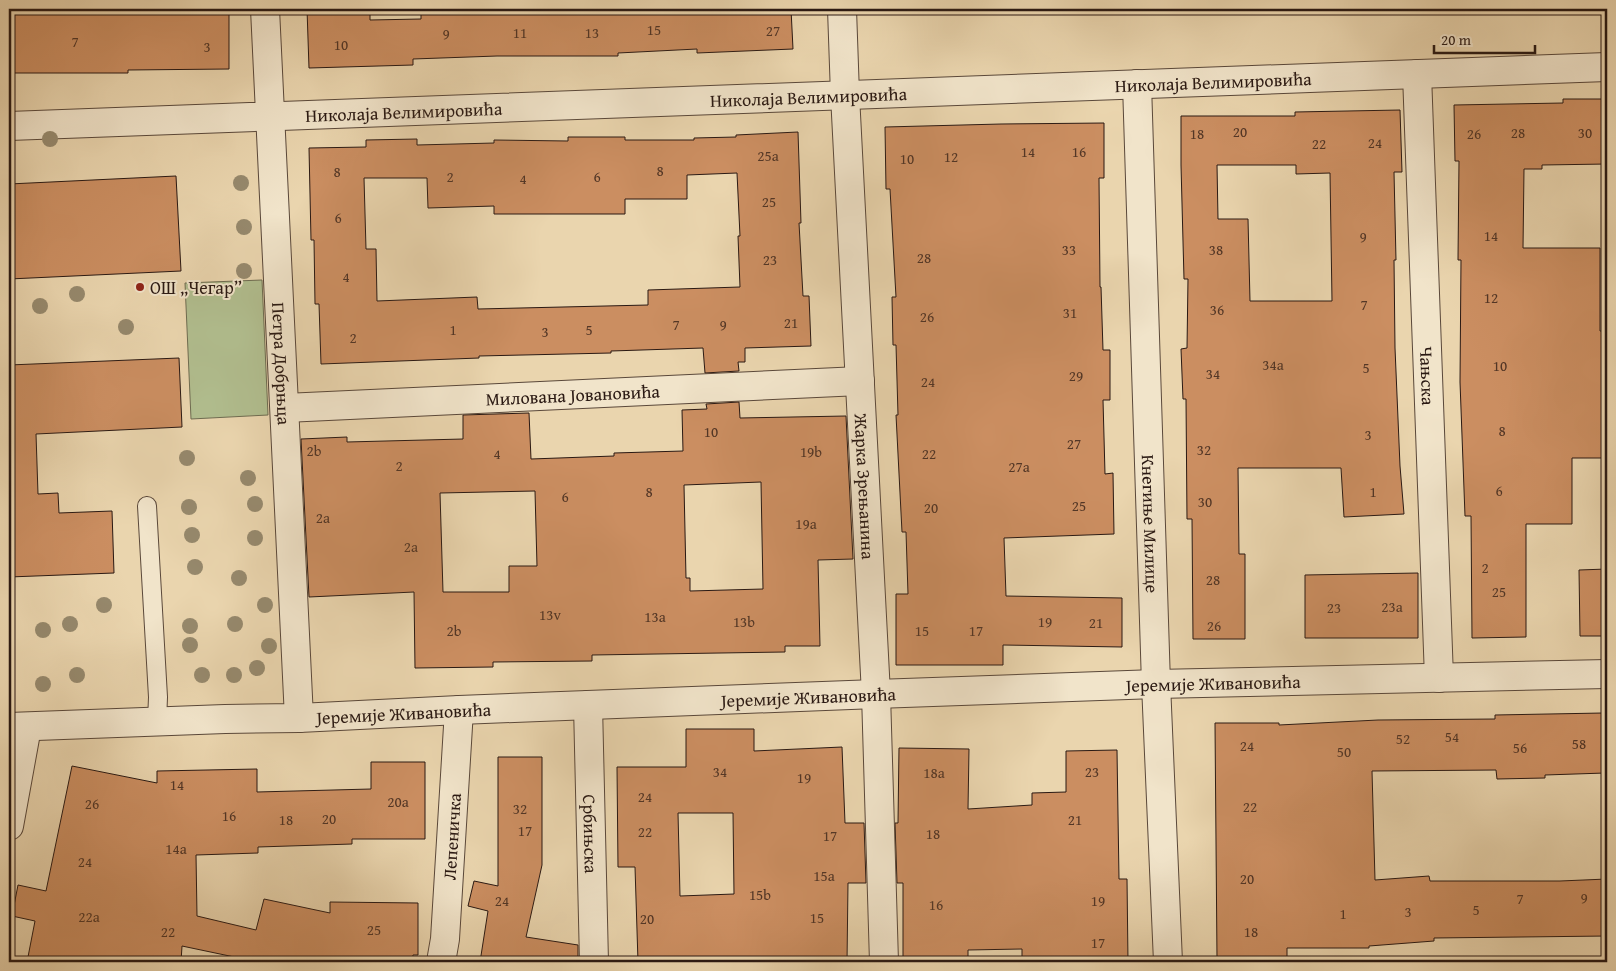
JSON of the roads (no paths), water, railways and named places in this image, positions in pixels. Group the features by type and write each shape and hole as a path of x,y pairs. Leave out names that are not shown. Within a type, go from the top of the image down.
{"street":[{"name":"Петра Добрњца","path":"265,9 299,718"},
{"name":"Жарка Зрењанина","path":"842,9 876,694 884,962"},
{"name":"Николаја Велимировића","path":"9,126 1607,67"},
{"name":"Чањска","path":"1417,74 1439,678"},
{"name":"Кнегиње Милице","path":"1137,84 1156,684 1168,962"},
{"name":"Милована Јовановића","path":"285,408 860,381"},
{"name":"Јеремије Живановића","path":"18,727 299,718 459,710 1156,684 1607,674"},
{"name":"Србињска","path":"588,705 594,962"},
{"name":"Лепеничка","path":"441,962 445,939 459,710"},
{"path":"9,826 18,727"}],"lane":[{"path":"148,506 158,697 157,722"}],"place":[{"name":"ОШ „Чегар”","path":"140,287"}]}
